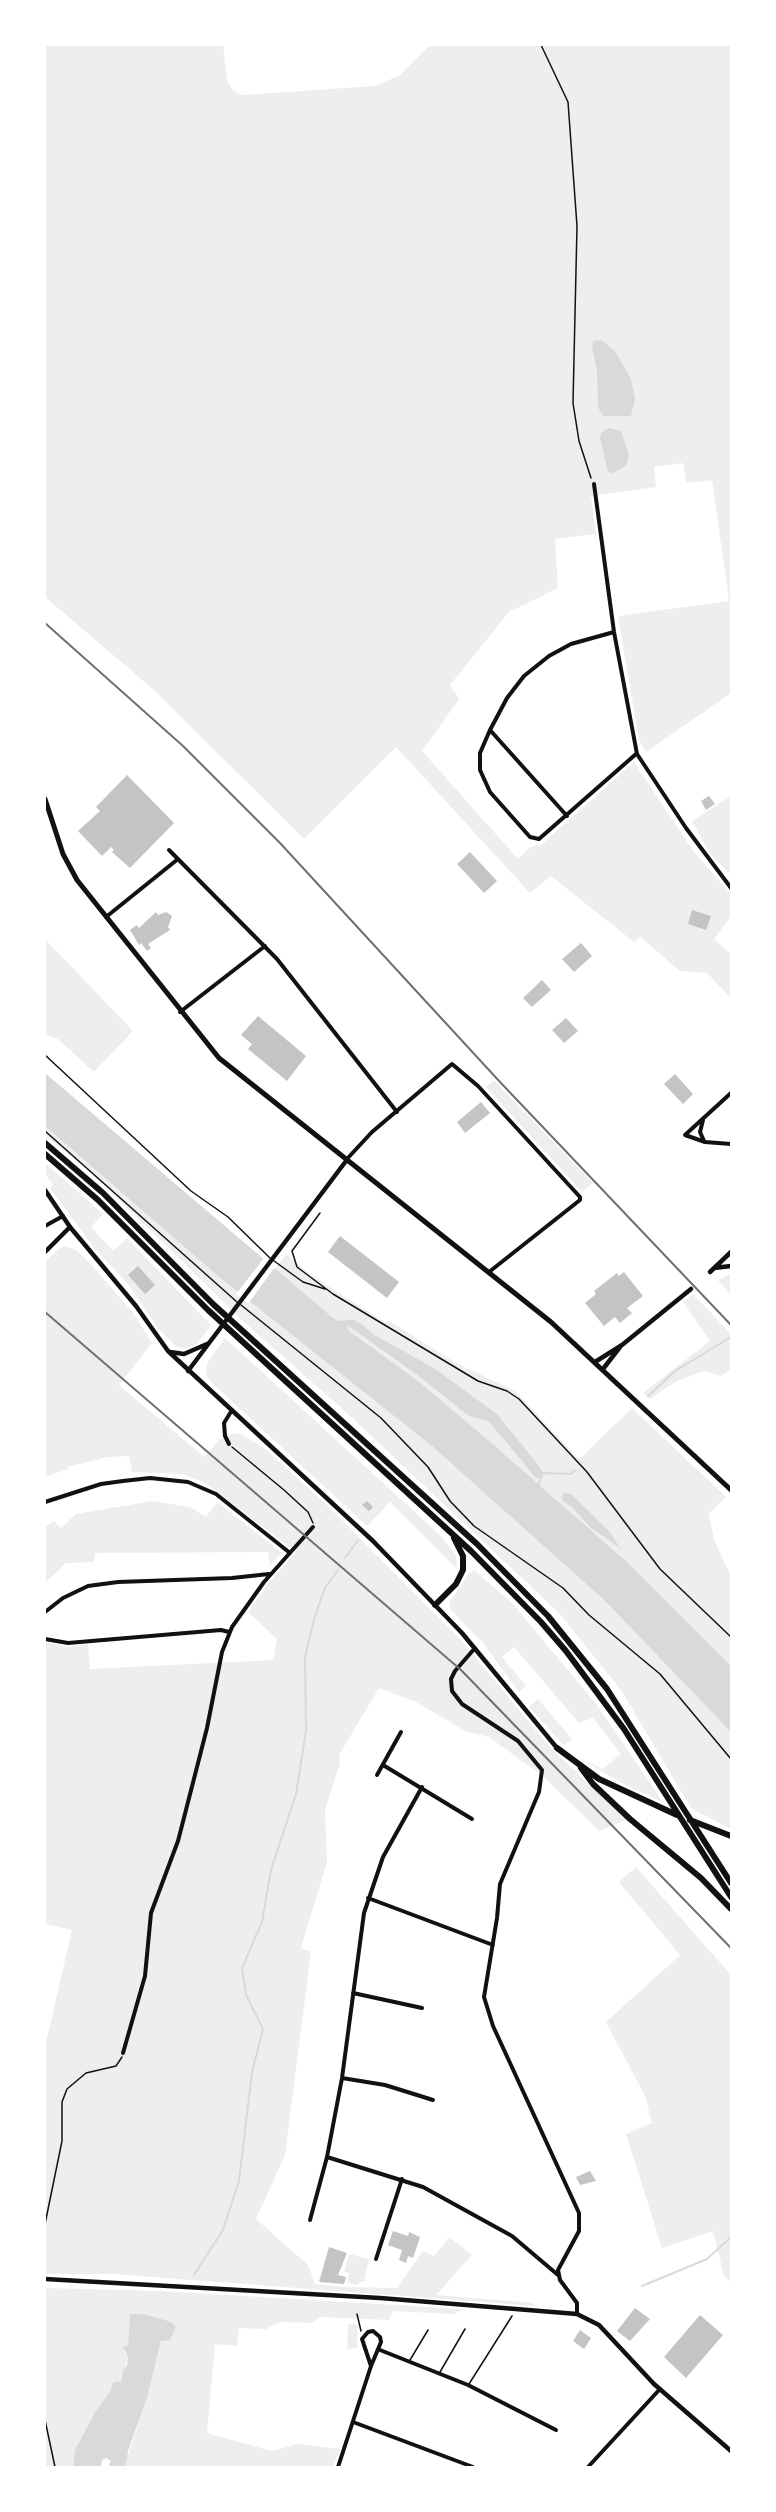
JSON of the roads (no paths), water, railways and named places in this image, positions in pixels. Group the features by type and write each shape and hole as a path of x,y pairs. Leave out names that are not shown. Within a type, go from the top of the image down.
{"highway":[{"path":"45,1143 103,1193 230,1319 503,1569 548,1616 594,1672 630,1722 731,1883"},
{"path":"45,1154 98,1200 208,1310 496,1575 566,1651 624,1729 731,1898"},
{"path":"435,1605 456,1584 463,1570 460,1548 442,1524"},
{"path":"557,1748 581,1768 642,1801 731,1836"},
{"path":"581,1768 593,1784 630,1819 701,1878 731,1909"}],"main road":[{"path":"45,799 68,863 106,918 180,1012 228,1067 489,1272 603,1369 731,1490"},
{"path":"188,1371 346,1161"},
{"path":"45,1190 70,1227 136,1306 168,1351 338,1507 435,1605 475,1648 557,1748"},
{"path":"45,1252 70,1227"},
{"path":"731,1252 712,1270 731,1266"},
{"path":"595,1362 622,1345 691,1289"},
{"path":"168,1351 184,1354 210,1343"},
{"path":"603,1369 622,1345"},
{"path":"45,2279 380,2298 577,2314 599,2325 660,2389 731,2451"}],"street":[{"path":"594,484 615,632 637,754 686,828 731,888"},
{"path":"615,632 571,644 532,668 507,698 490,730 480,753 480,770 490,792 530,837 539,839 637,754"},
{"path":"490,730 567,816"},
{"path":"169,850 265,946 397,1112"},
{"path":"106,918 178,859"},
{"path":"180,1012 265,946"},
{"path":"346,1161 365,1139 452,1064 478,1086 580,1197 575,1204 489,1272"},
{"path":"731,1093 685,1136 705,1142 731,1144"},
{"path":"703,1119 700,1132 705,1142"},
{"path":"45,1226 63,1216"},
{"path":"230,1444 225,1436 224,1423 231,1410"},
{"path":"45,1502 101,1484 150,1478 188,1482 216,1494 290,1553"},
{"path":"123,2053 146,1976 151,1913 178,1841 207,1728 222,1652 229,1632 270,1574 313,1527"},
{"path":"45,1612 63,1598 88,1586 118,1582 232,1578 270,1574"},
{"path":"45,1639 68,1643 221,1630 229,1632"},
{"path":"475,1648 455,1671 452,1679 456,1698 518,1741 542,1770 539,1792 500,1884 484,1996 486,2009 579,2213 579,2230 561,2265 559,2276"},
{"path":"377,1775 401,1732"},
{"path":"382,1765 472,1819"},
{"path":"310,2220 327,2157 342,2078 368,1898 386,1851 422,1787"},
{"path":"368,1898 493,1945"},
{"path":"353,1993 422,2008"},
{"path":"342,2078 385,2085 433,2100"},
{"path":"327,2157 402,2179 512,2236 559,2276 577,2303 577,2314"},
{"path":"375,2259 402,2179"},
{"path":"338,2467 371,2366 380,2350 381,2342 376,2333 368,2332 364,2335 362,2343 371,2366"},
{"path":"380,2350 468,2385 556,2430"},
{"path":"588,2467 660,2389"},
{"path":"353,2422 473,2467"}],"lane":[{"path":"45,1055 190,1191 228,1217 276,1263 303,1282 327,1290"},
{"path":"45,1131 224,1291 381,1418 428,1467 450,1501 474,1526 562,1588 589,1615 660,1674 731,1759"},
{"path":"320,1214 292,1251 297,1267 327,1290 478,1381 507,1391 519,1398 587,1472 659,1568 731,1637"},
{"path":"468,2385 512,2316"},
{"path":"440,2373 465,2329"},
{"path":"410,2361 428,2330"}],"waterway":[{"path":"648,1396 675,1371 731,1337"},
{"path":"538,1486 543,1473 571,1474 575,1470"},
{"path":"345,1558 358,1540"},
{"path":"194,2275 223,2230 239,2181 252,2072 263,2029 246,1995 242,1968 262,1922 271,1870 296,1794 306,1731 305,1657 315,1616 325,1588 338,1570"},
{"path":"642,2286 707,2259 731,2237"}],"railway":[{"path":"45,623 183,746 280,843 500,1082 731,1325"},
{"path":"45,1312 461,1670 731,1948"}]}
